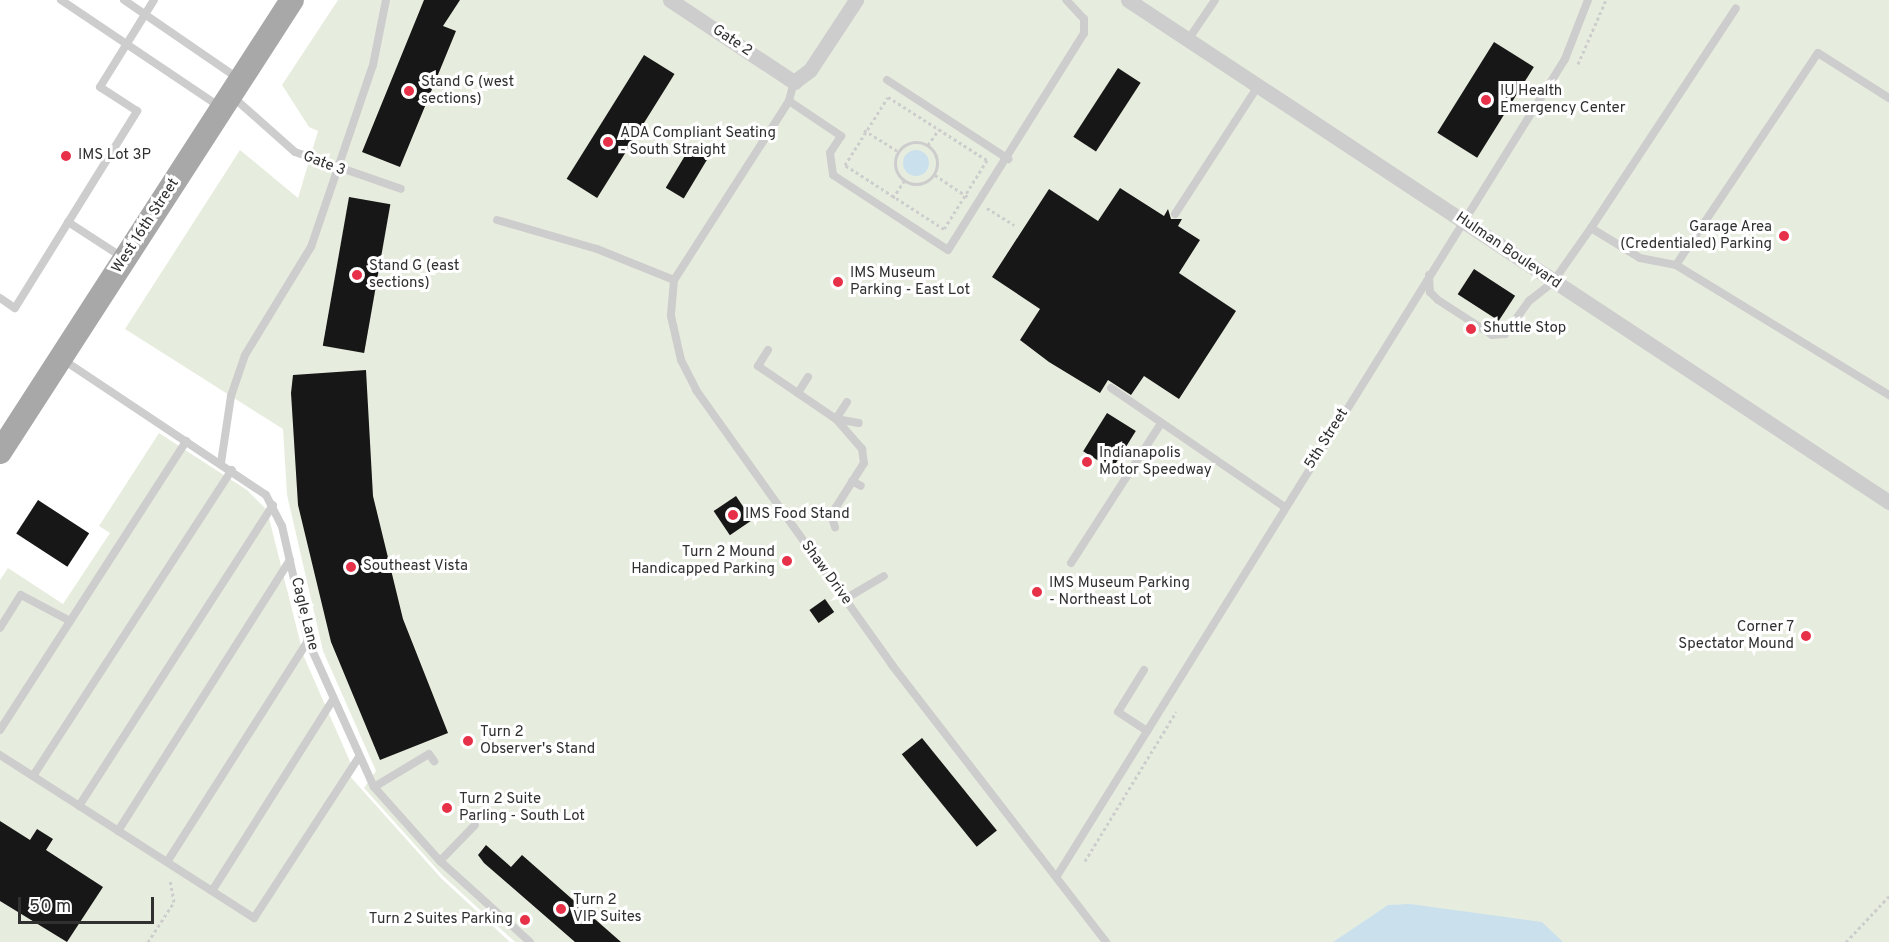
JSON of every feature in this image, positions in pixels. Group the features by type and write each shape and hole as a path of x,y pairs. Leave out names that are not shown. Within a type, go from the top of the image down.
{"main road":[{"name":"West 16th Street","path":"0,452 292,0"}],"street":[{"name":"Gate 2","path":"670,0 794,82"},
{"path":"794,82 810,70 856,0"},
{"name":"Hulman Boulevard","path":"1128,0 1889,502"}],"lane":[{"path":"61,0 125,43 230,94"},
{"path":"124,0 145,14 230,94"},
{"path":"0,298 15,308 137,111 100,87 125,43 154,0"},
{"path":"220,463 231,396 245,355 311,247 335,170 373,65 386,0"},
{"path":"789,101 841,136 830,153 834,175 948,250 1008,159 1013,140 1084,33 1084,19 1066,0"},
{"path":"1188,40 1215,0"},
{"name":"5th Street","path":"1057,876 1429,273 1570,52 1588,2"},
{"path":"1429,273 1430,292 1438,300 1500,335 1553,282 1736,8"},
{"path":"1677,265 1818,53 1889,98"},
{"path":"886,80 1008,159"},
{"path":"497,220 597,249 674,280 789,101 794,82"},
{"path":"1175,214 1258,86"},
{"name":"Gate 3","path":"230,94 295,153 335,170 401,189"},
{"path":"68,222 124,259"},
{"path":"1591,228 1640,258 1677,265 1889,395"},
{"name":"Shaw Drive","path":"674,280 672,328 691,382 845,599 1106,942"},
{"path":"768,350 758,366 836,419 862,449 864,463 831,515 835,528"},
{"path":"61,359 231,470 273,505 79,806"},
{"path":"798,393 808,377"},
{"path":"1111,388 1160,424 1285,507"},
{"path":"836,419 847,402"},
{"path":"836,419 859,423"},
{"path":"1071,563 1160,424"},
{"path":"0,730 186,441"},
{"path":"33,776 231,470"},
{"path":"852,481 861,486"},
{"name":"Cagle Lane","path":"273,505 290,560 308,641 332,701 374,787 440,861 530,942"},
{"path":"118,831 290,560"},
{"path":"845,599 884,576"},
{"path":"0,628 21,595 70,621"},
{"path":"167,862 308,641"},
{"path":"1144,670 1118,712 1147,731"},
{"path":"212,891 332,701"},
{"path":"374,787 429,754 434,761"},
{"path":"0,755 254,918 359,757"},
{"path":"440,861 475,825"}],"path":[{"path":"847,156 884,99 894,98"},
{"path":"928,145 939,128"},
{"path":"864,129 898,151"},
{"path":"915,142 928,145 937,155 934,175 924,183 904,181 896,171 898,151 915,142"},
{"path":"893,198 904,181"},
{"path":"939,228 950,223"},
{"path":"148,942 174,902 167,862"},
{"path":"1846,942 1889,896"}],"green space":[{"name":"Indianapolis Motor Speedway","path":"338,0 1889,0 1889,942 515,942 443,876 364,788 376,771 323,651 287,495 283,429 125,329 240,150 298,198 318,131 309,127 282,85"},
{"path":"159,433 247,490 267,510 304,657 352,766 347,773 441,878 510,942 0,942 0,580 8,568 63,604 110,533 99,526"}],"water":[{"path":"916,150 925,154 929,163 925,172 916,176 907,172 903,163 907,154"},
{"path":"1410,904 1542,922 1563,942 1333,942 1388,905"}],"building":[{"name":"Stand G (west sections)","path":"424,0 460,0 443,26 456,31 400,167 362,152"},
{"name":"IU Health Emergency Center","path":"1494,42 1534,67 1477,158 1437,133"},
{"name":"ADA Compliant Seating - South Straight","path":"644,55 675,74 597,198 567,179"},
{"path":"1118,68 1141,83 1096,151 1073,137"},
{"path":"692,144 710,155 684,199 666,188"},
{"path":"1120,188 1164,216 1168,209 1171,219 1182,219 1178,226 1200,240 1179,273 1236,311 1179,399 1144,376 1131,395 1108,380 1100,393 1049,362 1020,340 1040,309 992,277 1049,189 1098,221"},
{"name":"Stand G (east sections)","path":"349,197 390,204 364,353 323,346"},
{"path":"1474,269 1515,296 1499,321 1458,294"},
{"name":"Southeast Vista","path":"366,370 373,496 403,619 448,733 380,760 331,642 298,505 291,393 293,375"},
{"path":"1107,413 1136,431 1112,469 1083,451"},
{"name":"IMS Food Stand","path":"736,496 752,520 730,535 714,511"},
{"path":"38,500 89,533 67,567 16,534"},
{"path":"825,599 834,612 819,623 809,610"},
{"path":"922,738 997,830 977,847 902,754"},
{"path":"0,821 30,840 37,829 53,839 46,850 103,887 67,942 0,901"},
{"name":"Turn 2 VIP Suites","path":"486,845 511,867 522,855 621,942 575,942 484,863 478,855"}],"place":[{"name":"Stand G (west sections)","path":"409,91"},
{"name":"IU Health Emergency Center","path":"1486,100"},
{"name":"ADA Compliant Seating - South Straight","path":"608,142"},
{"name":"IMS Lot 3P","path":"66,156"},
{"name":"Garage Area (Credentialed) Parking","path":"1784,236"},
{"name":"Stand G (east sections)","path":"357,275"},
{"name":"IMS Museum Parking - East Lot","path":"838,282"},
{"name":"Shuttle Stop","path":"1471,329"},
{"name":"Indianapolis Motor Speedway","path":"1087,462"},
{"name":"IMS Food Stand","path":"733,515"},
{"name":"Turn 2 Mound Handicapped Parking","path":"787,561"},
{"name":"Southeast Vista","path":"351,567"},
{"name":"IMS Museum Parking - Northeast Lot","path":"1037,592"},
{"name":"Corner 7 Spectator Mound","path":"1806,636"},
{"name":"Turn 2 Observer's Stand","path":"468,741"},
{"name":"Turn 2 Suite Parling - South Lot","path":"447,808"},
{"name":"Turn 2 VIP Suites","path":"561,909"},
{"name":"Turn 2 Suites Parking","path":"525,920"}]}
